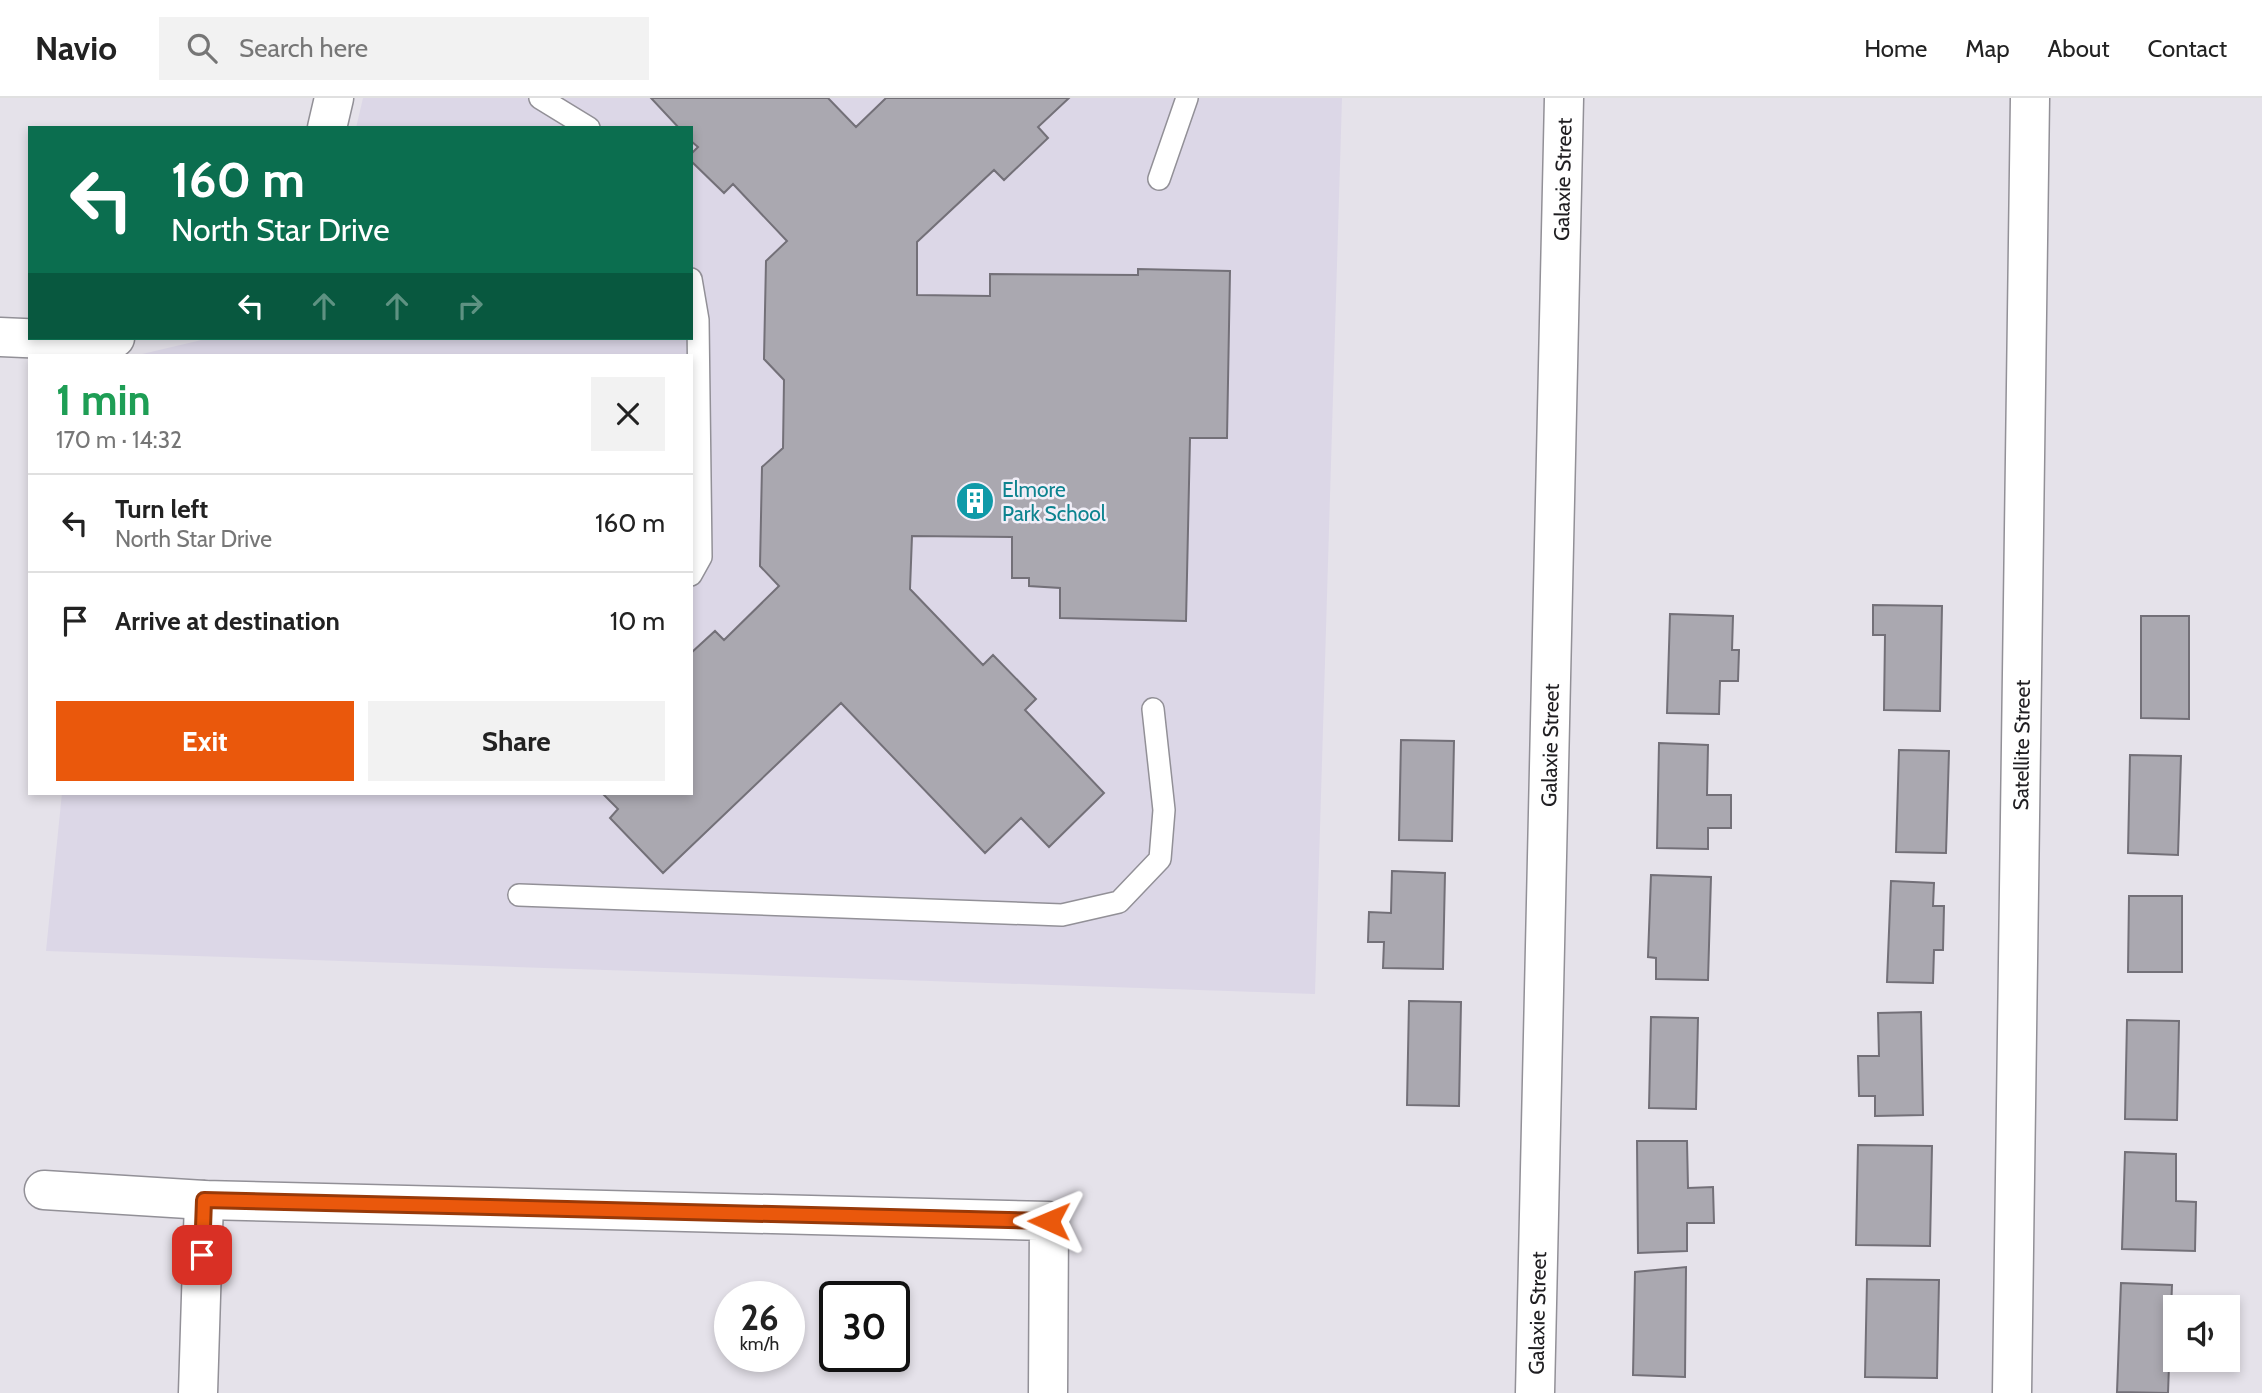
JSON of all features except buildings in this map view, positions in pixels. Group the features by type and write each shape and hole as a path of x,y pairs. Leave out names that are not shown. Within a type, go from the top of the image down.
{"street":[{"path":"327,126 334,98"},
{"name":"Galaxie Street","path":"1535,1393 1564,98"},
{"name":"Satellite Street","path":"2012,1393 2030,98"},
{"path":"0,337 28,339"},
{"path":"37,340 99,345"},
{"path":"44,1190 204,1200 1049,1221 1048,1393"},
{"path":"198,1393 204,1200"}],"lane":[{"path":"540,98 586,126"},
{"path":"1159,179 1187,98"},
{"path":"693,291 698,320 701,557 693,571"},
{"path":"519,895 1062,915 1118,902 1160,859 1164,810 1153,709"}],"shaded area":[{"path":"363,98 1342,98 1315,994 46,951 62,795 693,795 693,354 142,354 202,340 693,340 693,126 356,126"}],"place":[{"name":"Elmore Park School","path":"975,501"}],"route":[{"path":"202,1255 204,1200 1049,1221"}]}
